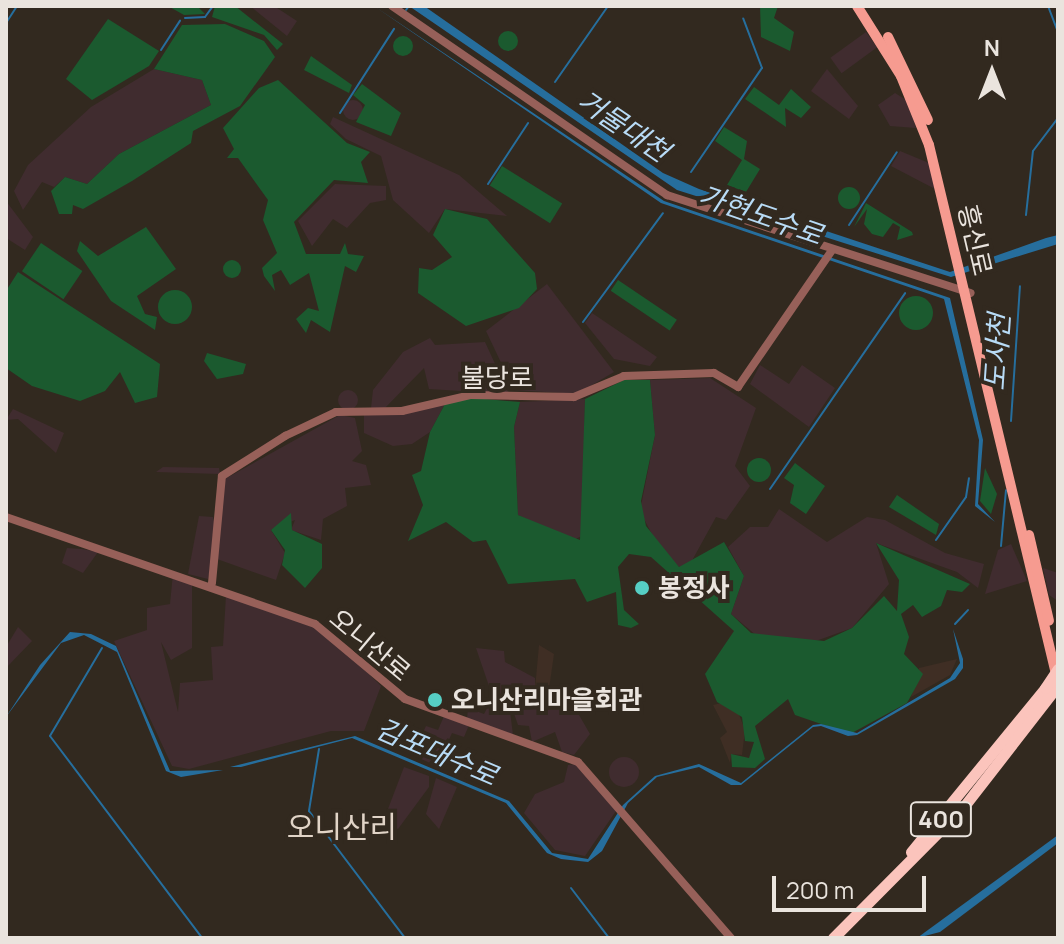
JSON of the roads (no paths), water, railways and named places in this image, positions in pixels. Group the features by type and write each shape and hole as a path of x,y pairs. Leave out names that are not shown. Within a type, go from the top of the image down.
{"highway":[{"name":"400","path":"833,938 965,805 1046,694 1058,669"},
{"name":"400","path":"823,938 959,799 1046,694 1058,685"}],"main road":[{"name":"흥신로","path":"857,6 920,116 960,261"},
{"name":"흥신로","path":"866,6 921,100 1044,612 1058,685"},
{"name":"흥신로","path":"1044,612 1058,657"}],"street":[{"path":"392,6 667,195 832,250 966,288"},
{"name":"불당로","path":"212,583 222,476 285,436 336,412 402,411 471,395 574,397 624,376 714,373 738,387 832,250"},
{"name":"오니산로","path":"6,517 212,583 323,628 405,699 578,762 731,938"}],"water":[{"path":"374,6 664,201 950,298 983,440 978,504 995,522 975,506 979,440 944,299 661,203"},
{"name":"가현도수로","path":"409,6 424,6 663,173 699,189 950,272 1058,235 1058,244 951,277 677,190"},
{"path":"953,629 963,659 963,668 955,679 857,735 848,736 821,726 813,727 741,785 731,785 699,767 657,777 628,803 602,851 588,862 561,859 547,853 506,803 352,738 241,767 230,767 355,736 509,801 552,853 588,859 623,805 655,776 699,764 741,783 813,725 821,724 857,733 950,678 960,663"},
{"path":"70,632 91,634 116,646 170,771 223,770 181,777 166,771 117,652 84,635 61,643 6,717 40,665"},
{"path":"1058,835 1058,843 940,932 917,938"}],"waterway":[{"path":"6,23 17,6"},
{"path":"185,18 205,17 213,6"},
{"path":"406,10 409,6"},
{"path":"555,82 608,6"},
{"name":"도사천","path":"1048,6 1058,32"},
{"path":"691,172 762,68 743,18"},
{"path":"161,50 180,21"},
{"path":"340,113 394,29"},
{"name":"도사천","path":"1026,215 1033,151 1058,118"},
{"path":"488,184 528,123"},
{"path":"849,225 897,152"},
{"path":"583,322 663,213"},
{"name":"도사천","path":"1011,421 1020,286"},
{"path":"770,489 905,293"},
{"path":"936,540 966,497 969,478"},
{"name":"도사천","path":"1001,546 1006,490"},
{"name":"김포대수로","path":"955,624 968,610"},
{"path":"102,648 50,736 202,938"},
{"path":"319,749 309,811 405,938"},
{"path":"571,888 609,938"}],"place":[{"name":"봉정사","path":"642,588"},
{"name":"오니산리마을회관","path":"435,700"}],"district":[{"name":"오니산리","path":"342,827"}],"water label":[{"name":"거물대천","path":"624,125"}]}
